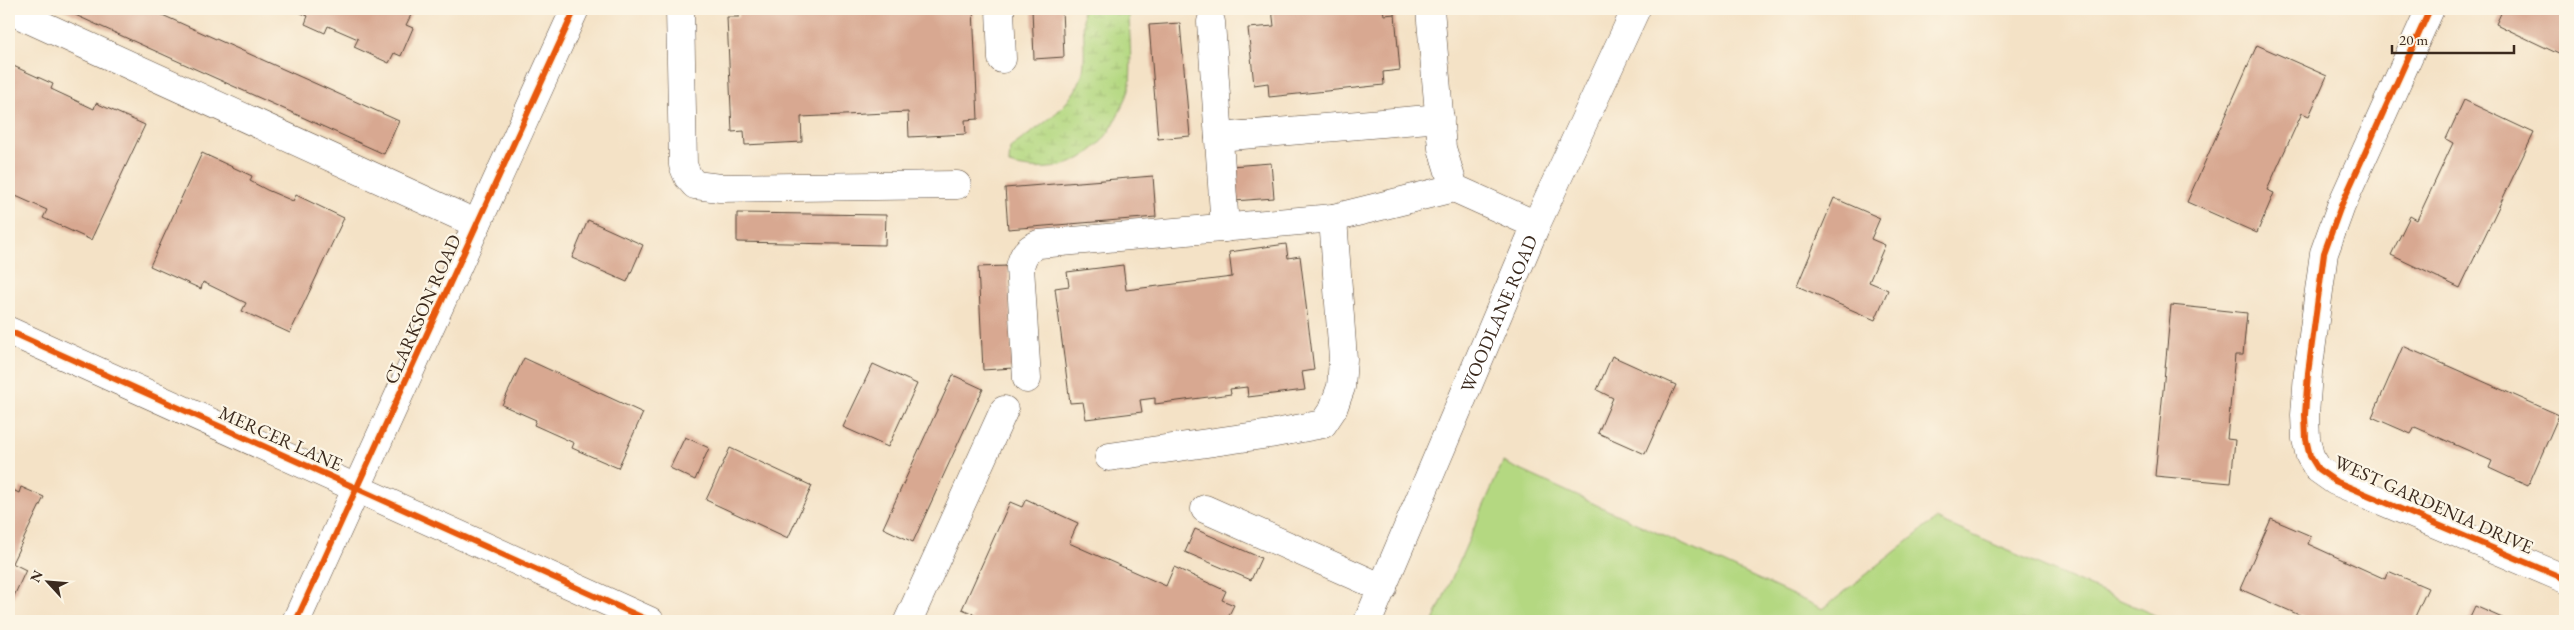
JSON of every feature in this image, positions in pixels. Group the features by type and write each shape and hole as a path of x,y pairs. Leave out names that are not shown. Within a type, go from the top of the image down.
{"street":[{"name":"CLARKSON ROAD","path":"296,621 575,9"},
{"path":"680,9 683,165 688,177 695,185 720,188 958,185"},
{"path":"1000,9 1002,59"},
{"path":"1430,9 1442,148 1454,188"},
{"name":"WOODLANE ROAD","path":"1368,621 1536,225 1636,9"},
{"name":"WEST GARDENIA DRIVE","path":"2430,9 2341,206 2324,253 2311,346 2305,415 2306,439 2310,456 2318,469 2352,488 2565,579"},
{"path":"9,10 477,224"},
{"path":"1211,22 1225,228"},
{"path":"1219,137 1440,118"},
{"path":"1028,380 1020,267 1025,252 1039,244 1333,218 1454,188 1536,225"},
{"path":"1109,457 1270,434 1323,424 1333,409 1341,388 1343,358 1333,218"},
{"name":"MERCER LANE","path":"9,331 650,621"},
{"path":"908,621 1004,410"},
{"path":"1205,509 1383,588"}],"green space":[{"path":"1082,9 1129,9 1131,72 1129,89 1112,128 1089,153 1076,161 1061,166 1045,168 1027,168 1009,164 1010,148 1057,112 1076,90 1084,63"},
{"path":"1503,462 1823,609 1936,519 2168,621 1433,621"}],"building":[{"path":"62,9 149,9 399,121 384,154"},
{"path":"292,9 414,9 406,25 413,28 401,56 394,53 389,63 354,47 358,39 328,26 325,33 305,24 308,16"},
{"path":"739,9 973,9 978,119 965,120 966,134 909,137 908,112 801,117 802,142 745,145 744,131 732,132 727,17 739,17"},
{"path":"1032,9 1062,9 1064,57 1034,59"},
{"path":"1272,9 1383,9 1384,15 1395,14 1400,70 1383,72 1384,85 1269,97 1268,83 1254,85 1248,28 1274,26"},
{"path":"2503,9 2565,9 2565,57 2496,24"},
{"path":"1180,23 1190,136 1158,139 1149,25"},
{"path":"2257,45 2327,76 2309,116 2302,113 2267,190 2274,193 2257,233 2187,202"},
{"path":"9,64 53,84 51,89 94,109 96,103 145,125 91,240 43,218 47,210 9,193"},
{"path":"2464,100 2534,133 2460,288 2391,255 2410,216 2417,220 2453,143 2446,139"},
{"path":"202,153 252,176 250,181 267,190 293,201 296,195 344,218 290,333 242,311 246,303 203,282 201,289 150,266"},
{"path":"1271,163 1274,198 1234,201 1231,166"},
{"path":"1153,176 1156,217 1008,229 1005,188"},
{"path":"1834,198 1880,218 1871,239 1885,245 1869,282 1888,290 1875,320 1797,286"},
{"path":"737,213 886,215 885,245 737,242"},
{"path":"588,220 643,245 627,282 572,258"},
{"path":"1286,244 1288,258 1300,256 1314,370 1302,372 1305,390 1248,397 1247,387 1230,389 1231,394 1155,404 1155,398 1140,400 1142,412 1086,419 1083,402 1070,403 1055,288 1069,286 1067,272 1123,265 1126,290 1232,277 1229,252"},
{"path":"1008,266 1013,368 983,370 978,267"},
{"path":"2171,305 2247,313 2243,355 2235,355 2227,439 2235,440 2231,483 2155,476"},
{"path":"2403,346 2559,415 2528,486 2489,468 2492,461 2415,427 2411,434 2372,417"},
{"path":"1612,356 1676,385 1645,454 1598,433 1613,398 1597,390"},
{"path":"524,358 643,413 618,468 572,448 574,443 534,425 536,420 502,405"},
{"path":"873,364 917,384 888,447 843,427"},
{"path":"953,375 983,389 913,542 883,528"},
{"path":"685,437 709,448 695,480 670,468"},
{"path":"730,448 812,486 788,538 706,500"},
{"path":"21,487 44,497 12,563 26,570 9,607 9,488 19,493"},
{"path":"1026,499 1078,523 1069,543 1166,586 1174,567 1226,591 1222,600 1234,605 1226,621 971,621 974,614 962,609 1010,502 1022,507"},
{"path":"2271,519 2311,536 2308,544 2385,579 2388,571 2428,588 2413,621 2313,621 2240,589"},
{"path":"1195,529 1261,558 1251,580 1185,552"},
{"path":"2475,606 2509,621 2468,621"}],"cycle path":[{"path":"296,621 575,9"},
{"path":"2430,9 2341,206 2324,253 2308,373 2305,415 2306,439 2310,456 2318,469 2335,481 2565,579"},
{"path":"9,331 650,621"}]}
